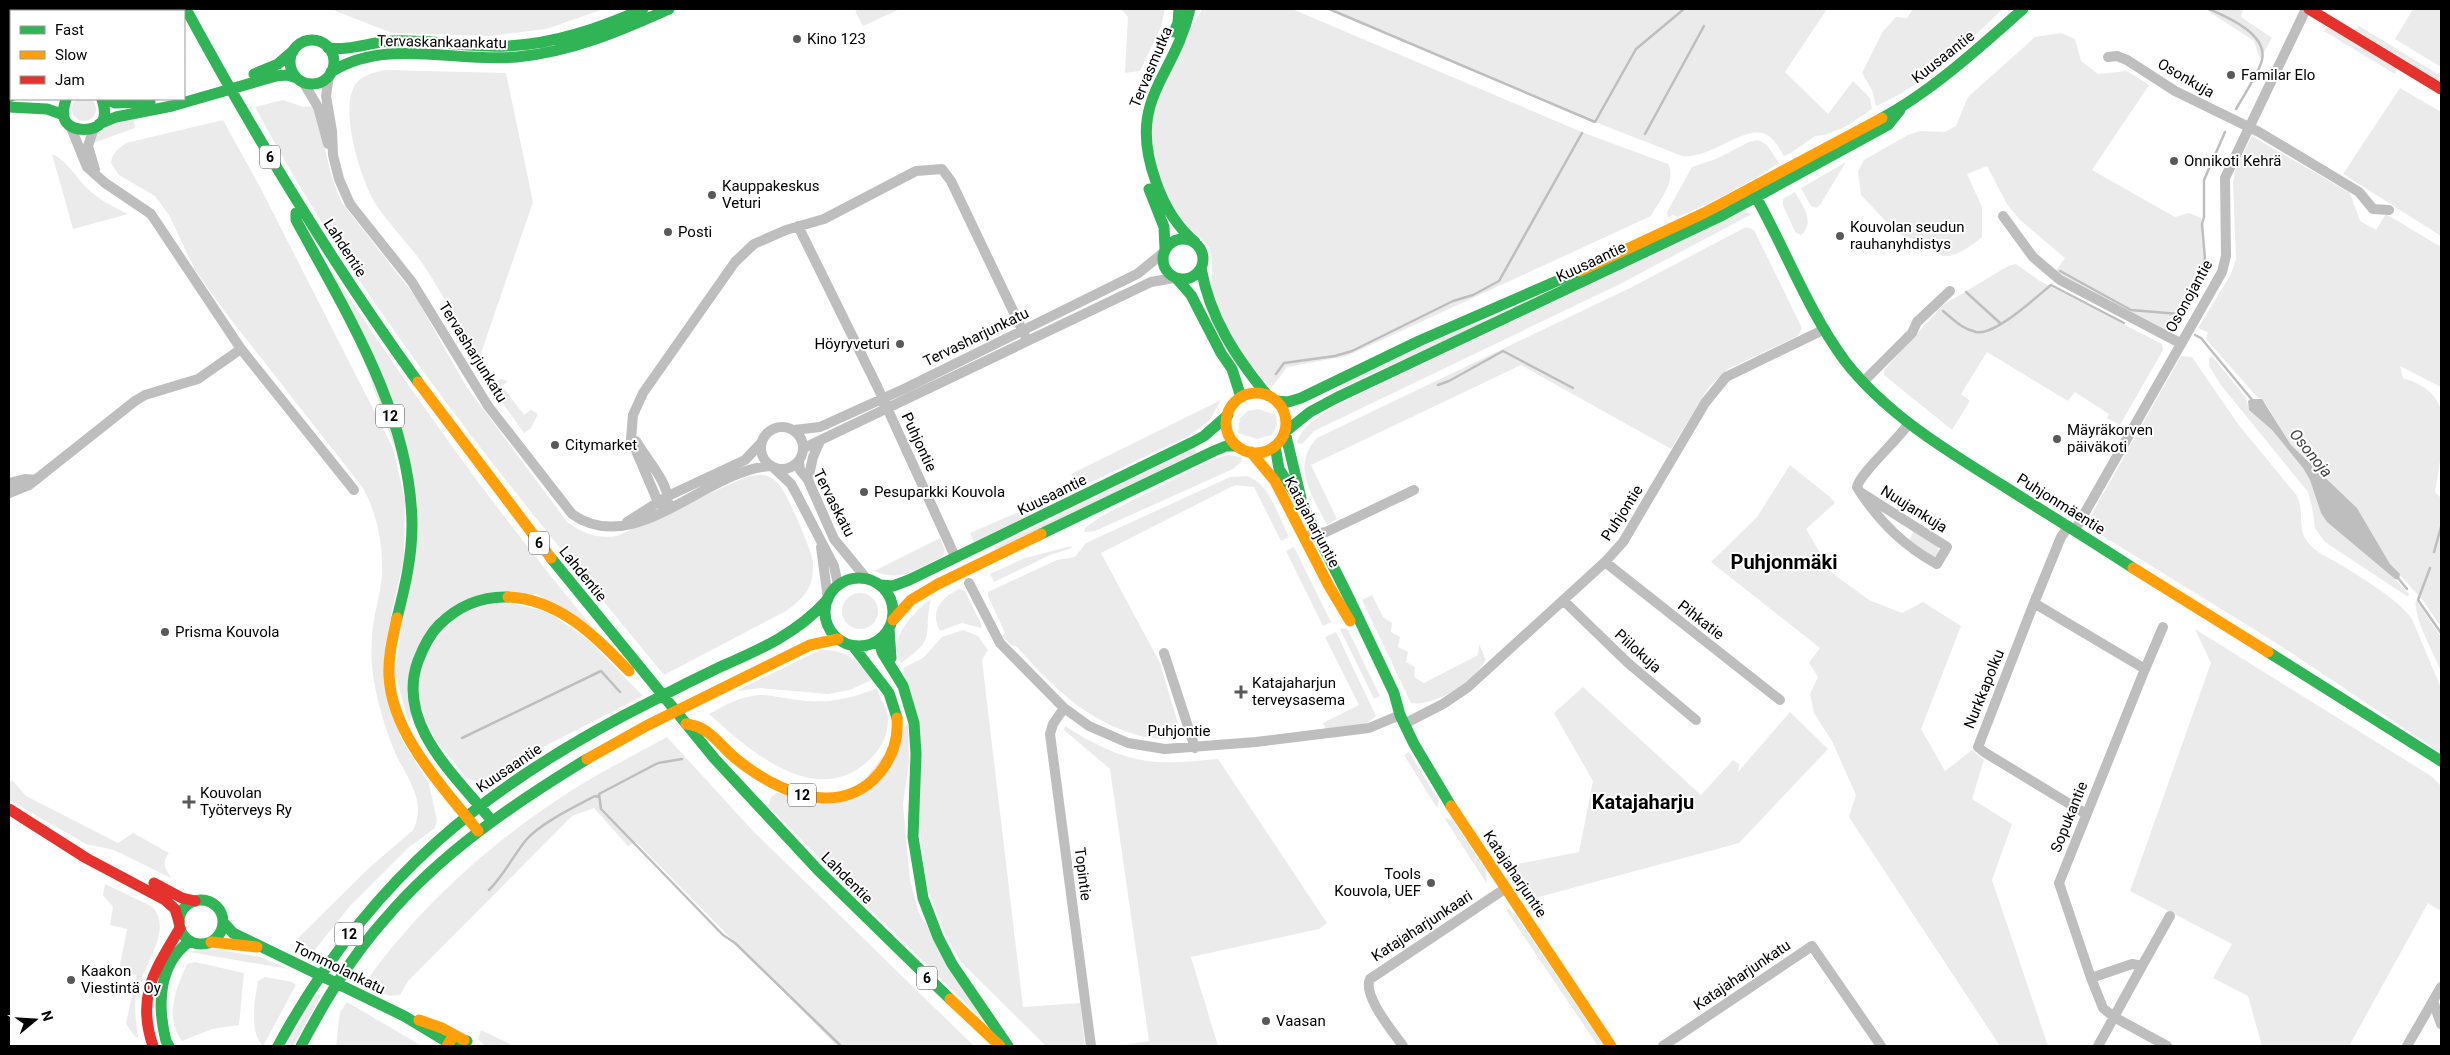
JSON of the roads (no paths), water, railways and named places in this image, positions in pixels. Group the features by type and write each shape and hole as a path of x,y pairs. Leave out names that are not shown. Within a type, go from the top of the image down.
{"main road":[{"name":"Lahdentie","path":"186,9 243,113 296,200 428,396 507,502 655,687 791,842 936,986 1000,1046"},
{"name":"Tervaskankaankatu","path":"330,74 344,62 386,53 484,59 545,54 577,46 643,9"},
{"name":"Tervaskankaankatu","path":"328,48 338,50 386,42 411,41 458,45 526,44 567,36 633,15 669,9"},
{"name":"Tervasmutka","path":"1164,251 1164,227 1137,153 1136,124 1143,96 1178,23 1179,9"},
{"name":"Tervasmutka","path":"1190,9 1184,30 1148,105 1144,136 1146,154 1162,197 1177,224 1195,242"},
{"name":"Kuusaantie","path":"1285,432 1310,412 1336,398 1754,193 1902,107 1988,40 2023,9"},
{"path":"2308,9 2441,89"},
{"path":"66,100 64,115 70,125 81,131 116,117 172,106 276,76 287,75 300,80 319,83 330,74 334,59 328,48 320,42 312,40 298,45 278,64 264,71 185,94"},
{"path":"293,51 290,65 300,80"},
{"path":"97,126 105,109 102,100"},
{"path":"108,100 115,103 136,104 162,100"},
{"path":"9,107 47,109 64,115"},
{"name":"Kuusaantie","path":"1277,401 1288,402 1314,392 1419,341 1610,259 1754,193"},
{"name":"Puhjonmäentie","path":"1754,193 1773,225 1825,330 1836,347 1863,382 1910,424 1946,450 2441,761"},
{"name":"12","path":"296,200 296,220 358,339 384,397 408,479 412,517 411,546 408,574 389,658 389,676 393,701 403,728 413,744 466,817"},
{"path":"1240,398 1232,369 1221,353 1193,300 1176,278 1165,269 1164,251 1178,239 1195,242 1202,252 1201,268 1209,304 1222,333 1240,361 1267,395 1277,401 1285,416 1285,432 1303,506"},
{"path":"1176,278 1191,278 1201,268"},
{"path":"1221,353 1230,390 1227,428 1237,446 1251,452 1261,452 1275,446 1285,432"},
{"path":"1229,412 1240,398 1253,393 1267,395"},
{"name":"Kuusaantie","path":"881,585 900,584 1193,442 1204,436 1229,412"},
{"name":"Kuusaantie","path":"891,625 911,600 938,584 1214,451 1226,446 1237,446"},
{"name":"Katajaharjuntie","path":"1275,446 1279,469 1303,506 1317,534 1394,693 1402,719"},
{"name":"Katajaharjuntie","path":"1251,452 1275,481 1329,586 1349,619 1386,697 1402,719 1451,806 1611,1046"},
{"path":"838,639 826,621 828,599 838,585 851,579 866,578 881,585 892,601 891,666"},
{"path":"491,820 429,739 414,706 412,688 418,658 431,632 450,614 469,602 487,597 512,596 539,602 569,618 602,644 637,680 655,687"},
{"name":"Kuusaantie","path":"278,1046 315,983 348,935 392,884 466,817 511,783 596,730 704,675 789,635 810,619 828,599"},
{"path":"853,646 867,646 879,640 891,625"},
{"name":"12","path":"301,1046 341,978 375,931 398,904 440,863 491,820 549,781 609,745 716,690 818,641 838,639 853,646 886,685 893,700 898,723 896,745 887,764 874,779 854,792 834,797 795,794 778,787 746,766 702,727 697,724 686,724"},
{"path":"879,640 882,657 891,666 907,697 914,721 916,745 913,804 914,852 926,907 951,962 1002,1032 1008,1046"},
{"path":"9,809 86,858 165,900 175,909 180,925 190,941 203,944 211,942 221,932 223,922 220,911 213,904 203,900 195,901 182,898 89,850 62,841"},
{"path":"466,817 478,831"},
{"path":"153,1046 146,1021 147,990 156,968 180,925 184,909 195,901"},
{"name":"Tommolankatu","path":"223,922 233,933 260,947 313,970 404,1016 434,1025 451,1043 469,1045"},
{"path":"168,1044 160,1018 162,991 173,957 178,950 190,941"},
{"name":"Tommolankatu","path":"211,942 260,947"}],"street":[{"name":"Osonojantie","path":"2072,528 2224,265 2225,178 2308,9"},
{"name":"Osonkuja","path":"2108,57 2117,56 2127,60 2175,91 2259,132 2359,192 2373,210 2390,210"},
{"name":"Tervasharjunkatu","path":"330,74 326,96 332,131 333,155"},
{"name":"Tervasharjunkatu","path":"300,80 318,107 341,185 350,204 412,282 488,406 566,509 579,519 593,526 610,528 622,526 667,509 738,475 761,466 772,467"},
{"path":"70,125 83,159 94,174 151,214 242,349 354,490"},
{"path":"97,126 88,146 89,154 96,172 105,183"},
{"path":"667,509 658,502 633,446 632,423 636,405 735,262 754,244 798,226 824,219 916,170 942,169 951,181 1027,340"},
{"path":"2003,216 2033,257 2060,280 2180,343"},
{"name":"Puhjontie","path":"798,226 885,403 954,552"},
{"name":"Tervasharjunkatu","path":"804,448 1023,330 1137,274 1164,251"},
{"name":"Tervasharjunkatu","path":"794,430 820,427 885,403 1151,282 1176,278"},
{"path":"1863,382 1912,334 1917,322 1950,291"},
{"name":"Puhjontie","path":"969,583 1000,643 1064,708 1089,726 1128,744 1154,748 1195,748 1369,728 1402,719 1443,704 1468,686 1605,562 1631,530 1705,403 1718,385 1735,371 1825,330"},
{"path":"9,493 25,488 36,480 135,401 198,379 242,349"},
{"path":"632,423 636,439 668,496 667,509"},
{"name":"Nuujankuja","path":"1860,492 1947,547 1937,564 1906,545 1889,530 1860,492 1857,487 1860,479 1895,443 1910,424"},
{"path":"775,428 794,430 799,435 804,448 799,461 787,469 772,467 762,456 764,436 775,428"},
{"path":"808,480 813,457 820,440"},
{"path":"622,526 668,496 745,460 762,442"},
{"name":"Tervaskatu","path":"799,461 800,470 808,480 834,539 866,578"},
{"name":"Tervaskatu","path":"772,467 791,484 834,566 838,585"},
{"path":"9,483 36,480"},
{"path":"1304,536 1326,532 1414,490"},
{"name":"Nurkkapolku","path":"2072,528 2059,543 1978,747 2086,814"},
{"path":"820,541 826,573 828,599"},
{"name":"Pihkatie","path":"1605,562 1780,700"},
{"name":"Piilokuja","path":"1563,600 1628,663 1696,720"},
{"path":"2034,604 2145,669"},
{"name":"Sopukantie","path":"2114,1017 2103,1008 2059,883 2163,627"},
{"path":"1164,653 1195,748"},
{"name":"Topintie","path":"1064,708 1053,724 1050,734 1090,1046"},
{"name":"Katajaharjunkaari","path":"1403,1046 1372,1000 1368,990 1370,979 1506,888"},
{"path":"2098,1046 2170,916"},
{"name":"Katajaharjunkatu","path":"1663,1046 1812,946 1881,1046"},
{"path":"2091,978 2132,964 2142,966"},
{"path":"2407,1046 2441,987"},
{"path":"2434,1001 2441,1024"},
{"path":"2114,1017 2167,1046"}],"waterway":[{"path":"1329,9 1595,122 1636,49 1684,9"},
{"name":"Osonoja","path":"2209,9 2235,22 2253,35 2259,42 2262,51 2262,60 2258,70 2236,109"},
{"path":"1645,134 1704,26"},
{"name":"Osonoja","path":"2178,326 2175,325 2205,259 2202,224 2204,217 2204,180 2225,132"},
{"path":"1276,374 1284,363 1335,356 1352,351 1453,301 1473,295 1499,281 1582,133"},
{"path":"2060,271 2131,310 2179,314"},
{"path":"1943,311 1966,329 1984,332 2004,322 2051,285 2124,323"},
{"path":"1966,292 2000,323"},
{"name":"Osonoja","path":"2195,335 2201,338 2253,401"},
{"path":"1438,385 1449,381 1503,351 1573,388"},
{"path":"2434,552 2441,527"},
{"name":"Osonoja","path":"2430,568 2418,600 2441,633"},
{"name":"Osonoja","path":"2398,578 2407,589"},
{"path":"462,738 601,671 620,692"},
{"path":"682,759 658,763 599,794 601,809 723,935 735,943 841,1046"},
{"path":"489,890 532,834 568,810 595,796 599,797"}],"place":[{"name":"Kino 123","path":"797,39"},
{"name":"Familar Elo","path":"2231,75"},
{"name":"Onnikoti Kehrä","path":"2174,161"},
{"name":"Kauppakeskus Veturi","path":"712,195"},
{"name":"Posti","path":"668,232"},
{"name":"Kouvolan seudun rauhanyhdistys","path":"1840,236"},
{"name":"Höyryveturi","path":"900,344"},
{"name":"Mäyräkorven päiväkoti","path":"2057,439"},
{"name":"Citymarket","path":"555,445"},
{"name":"Pesuparkki Kouvola","path":"864,492"},
{"name":"Prisma Kouvola","path":"165,632"},
{"name":"Katajaharjun terveysasema","path":"1241,692"},
{"name":"Kouvolan Työterveys Ry","path":"189,802"},
{"name":"Tools Kouvola, UEF","path":"1431,883"},
{"name":"Kaakon Viestintä Oy","path":"71,980"},
{"name":"Vaasan","path":"1266,1021"}],"district":[{"name":"Puhjonmäki","path":"1784,562"},
{"name":"Katajaharju","path":"1643,802"}]}
